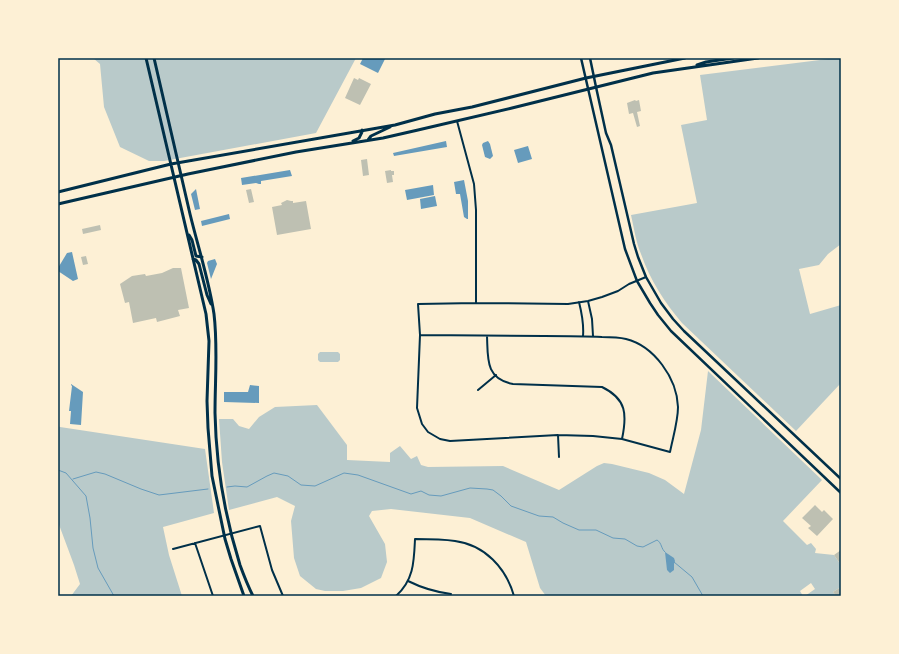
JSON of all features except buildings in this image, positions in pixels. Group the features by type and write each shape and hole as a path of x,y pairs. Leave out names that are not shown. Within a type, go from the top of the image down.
{"main road":[{"path":"146,58 203,301 210,341 207,401 212,476 224,535 244,596"},
{"path":"154,58 213,309 216,342 215,414 217,446 224,499 240,564 252,596"},
{"path":"58,192 171,164 395,125 586,78 685,58"},
{"path":"692,68 706,62 733,58"},
{"path":"58,204 181,175 418,130 653,73 758,58"},
{"path":"368,140 371,136 395,125"},
{"path":"350,143 359,138 362,130"},
{"path":"186,230 192,240 196,256 202,257"},
{"path":"193,259 199,264 207,296 213,309"}],"street":[{"path":"581,58 625,249 637,281 650,304 671,331 841,493"},
{"path":"590,58 606,133 611,145 634,244 646,277 665,309 684,331 841,479"},
{"path":"457,120 474,184 476,223 476,303"},
{"path":"420,334 488,336 593,336 625,338 633,341 648,350 657,359 671,377 676,391 678,408 670,452 622,439 593,436 558,435 450,441 440,439 428,432 422,424 417,408 420,334 418,304 568,304 602,297 646,277"},
{"path":"588,301 592,319 593,336"},
{"path":"578,302 582,315 583,336"},
{"path":"488,336 488,363 496,375 507,383 602,388 617,397 621,403 625,415 622,439"},
{"path":"478,390 496,375"},
{"path":"558,435 559,457"},
{"path":"173,549 260,526 272,570 283,596"},
{"path":"396,596 401,592 412,571 414,564 414,539 463,542 480,550 491,557 501,567 508,579 514,596"},
{"path":"195,543 213,596"},
{"path":"408,580 431,591 451,594"}],"shaded area":[{"path":"93,58 356,58 316,133 164,161 149,161 120,147 104,107 100,64"},
{"path":"841,58 841,244 828,254 819,265 799,269 810,314 841,305 841,383 796,431 682,323 658,291 649,273 638,245 631,215 697,203 681,125 707,120 700,75"},
{"path":"320,352 338,352 340,354 340,360 338,362 320,362 318,360 318,354"},
{"path":"708,371 822,480 783,521 807,545 811,543 816,549 815,553 834,555 841,565 841,587 833,592 836,596 805,596 815,589 811,583 800,591 803,596 546,596 540,588 526,542 470,518 391,509 372,511 369,516 385,544 387,562 381,578 361,588 343,591 325,591 316,589 300,576 294,558 291,521 295,506 277,497 229,510 222,462 219,419 233,419 239,426 249,429 259,417 275,407 317,405 347,445 347,460 390,462 390,453 400,446 411,459 417,456 421,465 428,467 503,466 559,490 604,463 649,473 665,480 684,494 701,430"},
{"path":"58,426 205,449 214,513 163,527 169,555 182,596 71,596 80,584 58,522"}],"water":[{"path":"363,58 385,59 378,73 360,64"},
{"path":"446,141 447,147 394,156 393,153"},
{"path":"488,141 493,156 490,159 485,157 482,145"},
{"path":"528,146 532,159 518,163 514,150"},
{"path":"290,170 292,176 261,181 261,184 256,183 242,185 241,178"},
{"path":"464,180 468,201 468,219 464,217 460,194 456,194 454,182"},
{"path":"433,185 434,195 407,200 405,190"},
{"path":"196,189 200,209 195,210 191,194"},
{"path":"435,196 437,206 421,209 420,199"},
{"path":"229,214 230,219 202,226 201,221"},
{"path":"72,252 78,279 73,281 58,271 58,268 67,253"},
{"path":"215,259 217,264 211,279 207,263 208,261"},
{"path":"71,384 83,392 81,425 70,424 71,411 69,411"},
{"path":"250,385 259,386 259,403 224,402 224,392 248,392"},
{"path":"665,552 674,558 675,561 674,570 670,573 667,570"}],"waterway":[{"path":"58,470 66,473 86,496 93,548 98,568 114,596"},
{"path":"73,479 96,472 105,474 159,495 208,489"},
{"path":"227,487 247,487 274,473 288,476 301,485 315,486 344,473 358,475 411,494 421,491 429,495 441,496 470,488 487,489 493,490 511,506 539,516 553,517 579,530 596,530 613,538 625,539 637,546 643,547 657,540 665,552"},
{"path":"674,562 692,577 703,596"}]}
